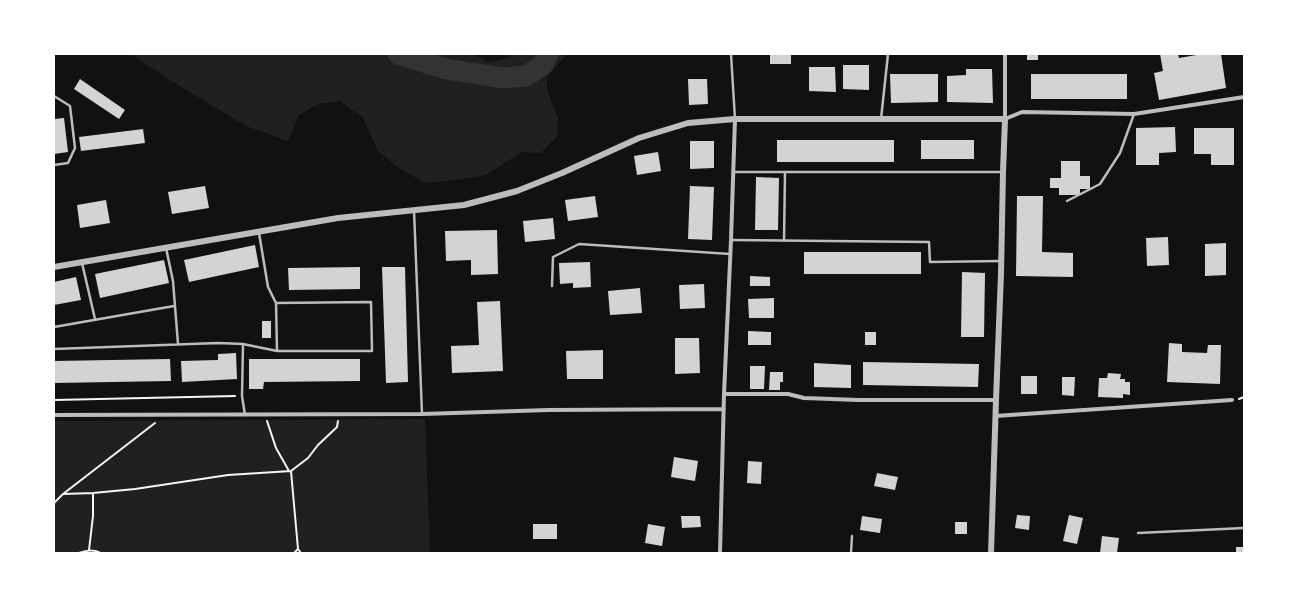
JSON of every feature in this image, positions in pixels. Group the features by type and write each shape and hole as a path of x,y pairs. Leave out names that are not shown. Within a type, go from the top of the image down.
{"street":[{"path":"991,553 1005,119 1005,54"},
{"path":"54,267 338,218 464,205 517,191 562,173 639,138 688,123 735,119 1005,119 1022,112 1134,114 1244,97"},
{"path":"720,553 724,394 735,119"},
{"path":"724,394 788,394 804,398 858,400 996,400"},
{"path":"995,416 1232,400"},
{"path":"54,415 422,414 549,410 724,409"}],"lane":[{"path":"731,54 735,119"},
{"path":"880,119 888,54"},
{"path":"54,96 70,106 75,148 68,163 54,165"},
{"path":"1067,201 1100,184 1120,153 1134,114"},
{"path":"734,172 1003,172"},
{"path":"784,241 785,173"},
{"path":"414,210 422,414"},
{"path":"259,232 268,287 276,304 276,350"},
{"path":"731,240 929,242 930,262 1001,260"},
{"path":"552,286 553,257 579,244 730,254"},
{"path":"166,248 173,281 178,344"},
{"path":"82,262 95,319"},
{"path":"54,348 178,344 243,344 276,350 372,351 371,302 276,304"},
{"path":"54,327 174,306"},
{"path":"243,344 242,396 245,415"},
{"path":"1138,533 1244,528"},
{"path":"851,553 852,536"}],"path":[{"path":"54,400 242,396"},
{"path":"54,503 63,494 166,414"},
{"path":"63,494 135,489 228,475 290,471 308,458 318,445 337,428 338,414"},
{"path":"265,415 276,448 290,471 298,549 301,553"},
{"path":"89,550 94,516 93,493"},
{"path":"294,553 298,549"},
{"path":"79,553 89,550 101,553"}],"shaded area":[{"path":"131,54 474,54 489,62 507,58 511,54 567,54 547,76 547,90 558,118 557,136 541,153 522,152 486,175 425,183 396,166 378,151 363,118 340,101 318,104 299,115 288,141 246,126 165,77"},
{"path":"425,419 430,553 54,553 54,421"}],"building":[{"path":"770,54 791,54 791,64 770,64"},
{"path":"1027,54 1038,54 1038,60 1027,60"},
{"path":"1160,54 1178,54 1179,58 1202,54 1221,54 1226,88 1159,100 1154,73 1163,71"},
{"path":"843,65 869,65 869,90 843,89"},
{"path":"809,67 835,67 836,92 809,91"},
{"path":"966,69 992,69 993,103 947,102 947,76 966,75"},
{"path":"890,74 938,74 938,102 891,103"},
{"path":"1031,74 1127,74 1127,99 1031,99"},
{"path":"80,79 125,110 119,119 74,89"},
{"path":"688,79 707,79 708,104 689,105"},
{"path":"64,118 68,152 54,154 54,119"},
{"path":"1175,127 1176,152 1159,153 1159,165 1136,165 1136,128"},
{"path":"1194,128 1234,128 1234,165 1211,165 1211,154 1194,154"},
{"path":"143,129 145,143 81,151 79,137"},
{"path":"777,140 894,140 894,162 777,162"},
{"path":"921,140 974,140 974,159 921,159"},
{"path":"690,141 714,141 714,168 690,169"},
{"path":"658,152 661,171 637,175 634,156"},
{"path":"1061,161 1080,161 1080,176 1090,176 1090,189 1080,189 1080,195 1059,195 1059,188 1050,188 1050,178 1061,178"},
{"path":"756,177 779,178 778,230 755,230"},
{"path":"205,186 209,208 172,214 168,192"},
{"path":"690,186 714,187 712,240 688,239"},
{"path":"595,196 598,217 568,221 565,200"},
{"path":"1017,196 1043,196 1042,252 1073,253 1073,277 1016,276"},
{"path":"106,200 110,223 80,228 77,205"},
{"path":"553,218 555,239 525,242 523,221"},
{"path":"497,230 498,274 471,275 471,260 446,261 445,231"},
{"path":"1168,237 1169,265 1147,266 1146,238"},
{"path":"1226,243 1226,275 1205,276 1205,244"},
{"path":"255,245 259,267 189,282 184,260"},
{"path":"804,252 921,252 921,274 804,274"},
{"path":"164,260 169,283 100,298 95,274"},
{"path":"590,262 591,287 573,288 573,283 560,284 559,263"},
{"path":"360,267 360,289 289,290 288,268"},
{"path":"382,267 405,267 408,382 386,383"},
{"path":"962,272 985,273 984,337 961,337"},
{"path":"750,276 770,277 770,286 750,286"},
{"path":"76,277 81,300 54,305 54,282"},
{"path":"704,284 705,308 680,309 679,285"},
{"path":"640,288 642,313 610,315 608,291"},
{"path":"774,298 774,318 749,318 748,299"},
{"path":"500,301 503,371 452,373 451,346 479,345 477,302"},
{"path":"262,321 271,321 271,338 262,338"},
{"path":"748,331 771,332 771,345 748,345"},
{"path":"865,332 876,332 876,345 865,345"},
{"path":"675,338 699,338 700,373 675,374"},
{"path":"1169,343 1182,344 1182,352 1207,353 1208,345 1221,345 1220,384 1167,382"},
{"path":"603,350 603,379 567,379 566,351"},
{"path":"236,353 237,379 182,382 181,361 218,360 218,354"},
{"path":"170,359 171,381 54,383 54,361"},
{"path":"249,359 360,359 360,381 264,382 263,389 249,389"},
{"path":"863,362 979,364 978,387 863,385"},
{"path":"814,363 851,365 851,388 814,387"},
{"path":"750,366 765,366 764,389 750,389"},
{"path":"770,372 783,372 783,382 780,382 780,390 769,390"},
{"path":"1108,373 1121,374 1120,379 1125,379 1125,382 1130,382 1130,395 1123,394 1123,398 1098,397 1099,378 1107,378"},
{"path":"1021,376 1037,376 1037,394 1021,394"},
{"path":"1062,377 1075,377 1074,396 1062,395"},
{"path":"674,457 698,461 695,481 671,477"},
{"path":"748,461 762,462 761,484 747,483"},
{"path":"877,473 898,477 895,490 874,486"},
{"path":"1017,515 1030,516 1029,530 1015,528"},
{"path":"1069,515 1083,518 1077,544 1063,541"},
{"path":"681,516 700,516 701,527 682,528"},
{"path":"862,516 882,519 880,533 860,530"},
{"path":"955,522 967,522 967,534 955,534"},
{"path":"533,524 557,524 557,539 533,539"},
{"path":"648,524 665,527 662,546 645,543"},
{"path":"1102,536 1119,538 1117,553 1100,553"},
{"path":"1236,547 1244,547 1244,553 1236,553"}],"waterway":[{"path":"398,54 446,69 503,78 526,76 543,65 548,54"}]}
